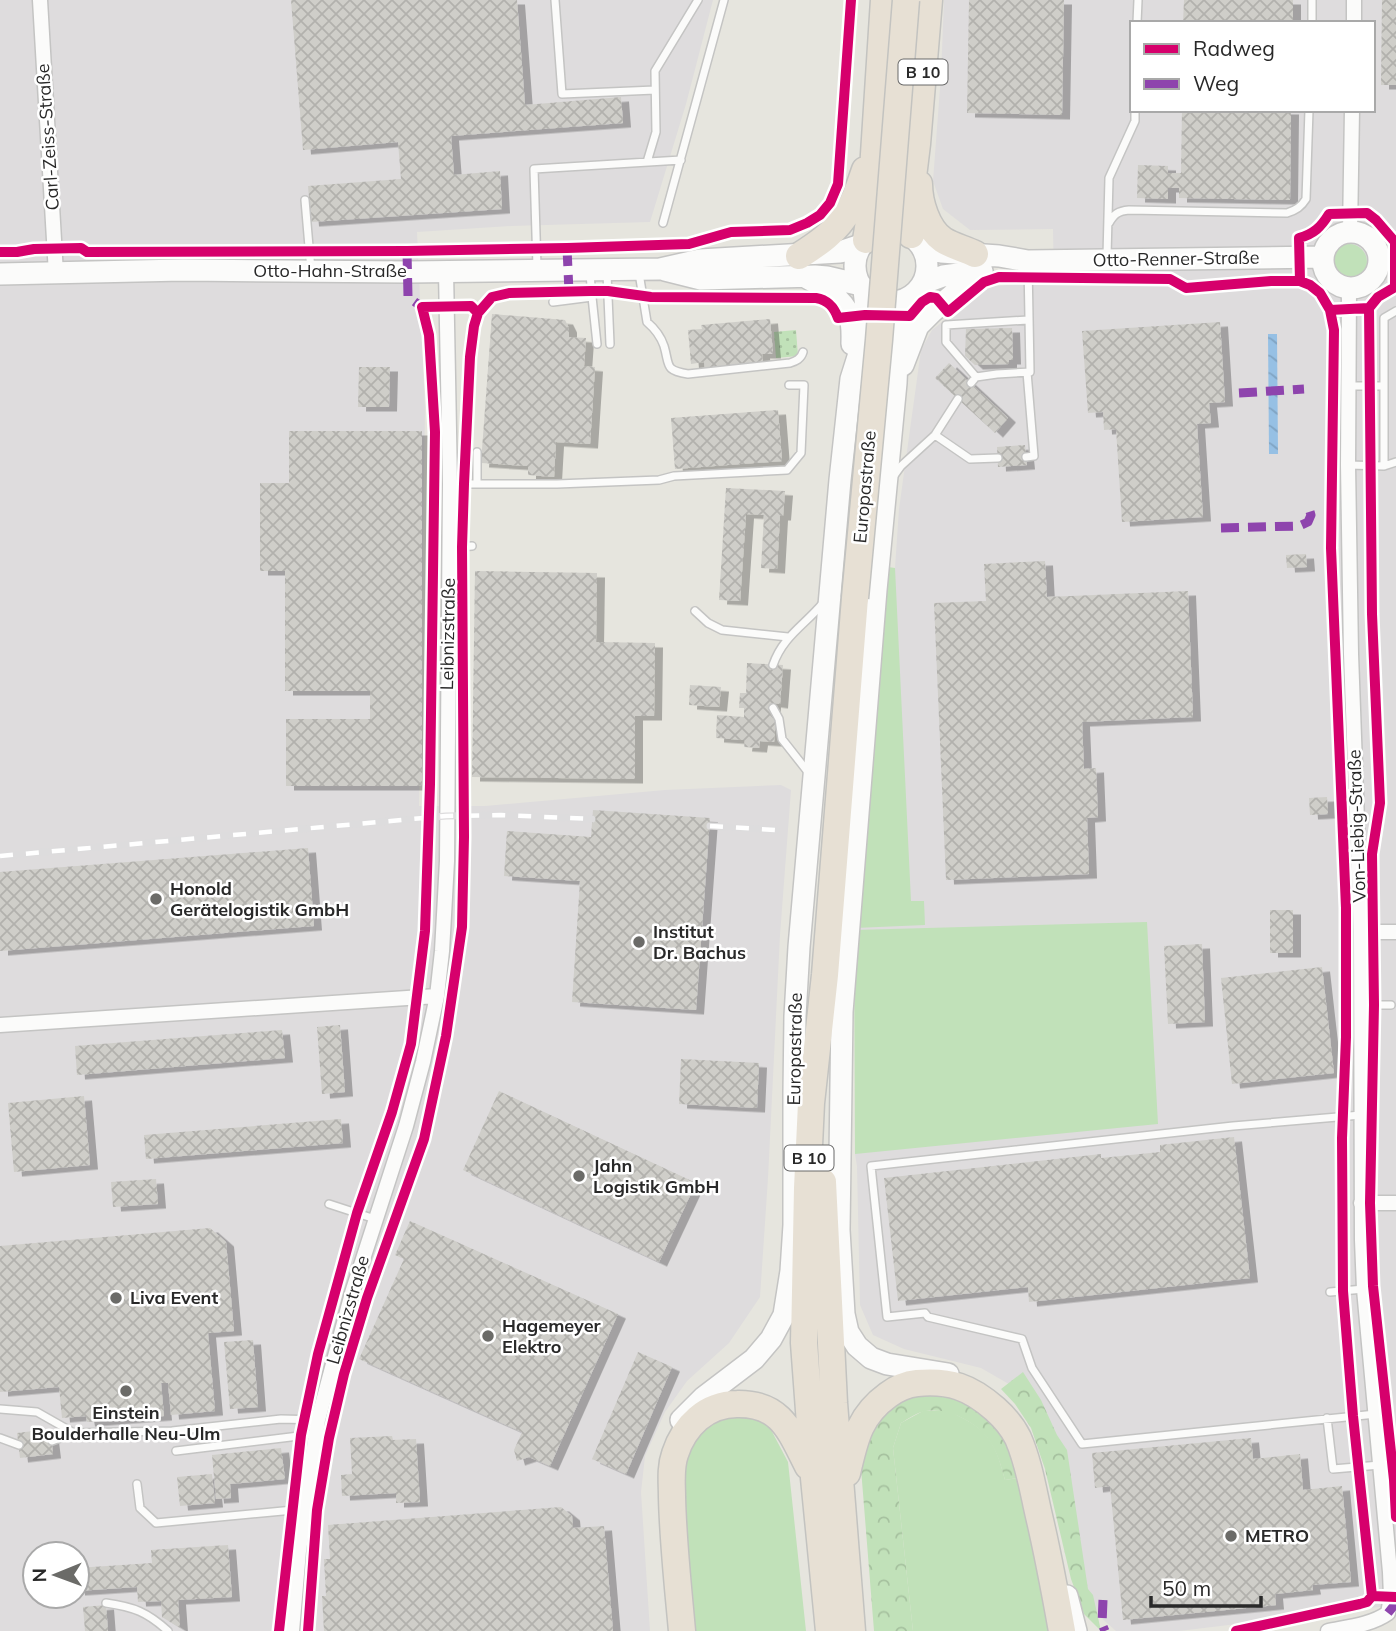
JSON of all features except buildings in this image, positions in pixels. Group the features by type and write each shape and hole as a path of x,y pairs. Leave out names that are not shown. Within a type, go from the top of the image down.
{"highway":[{"path":"863,243 870,216 884,0"},
{"name":"Europastraße","path":"852,1631 841,1498 823,1192 825,975 842,596 880,326 906,0"},
{"name":"B 10","path":"918,242 908,227 908,218 918,144 929,0"},
{"name":"B 10","path":"918,144 919,200 925,215 943,240 978,263"},
{"path":"800,266 848,211 874,149"},
{"name":"Europastraße","path":"825,975 811,1103 804,1343 829,1631"},
{"name":"B 10","path":"794,1225 804,1343"},
{"path":"833,1363 839,1230"},
{"path":"841,1498 854,1443 873,1406 892,1392 911,1384 936,1381 972,1391 1002,1415 1017,1436 1027,1464 1047,1551 1074,1627"},
{"path":"682,1631 672,1476 674,1456 692,1423 711,1408 729,1404 763,1407 779,1417 790,1431 814,1478"}],"street":[{"name":"Carl-Zeiss-Straße","path":"40,0 56,274"},
{"path":"1354,0 1354,21"},
{"path":"1350,232 1352,112"},
{"path":"897,229 918,242 928,262 927,273 917,290 895,302 885,302 875,299 862,288 855,264 863,243 876,232 897,229"},
{"path":"1350,232 1357,232 1370,239 1378,250 1388,257 1369,283 1349,289 1337,285 1327,276 1323,257 1332,240 1350,232"},
{"name":"Otto-Renner-Straße","path":"918,242 941,253 978,263"},
{"name":"Otto-Hahn-Straße","path":"800,266 863,243"},
{"name":"Otto-Renner-Straße","path":"917,290 943,276 999,256 1028,261 1323,257"},
{"name":"Otto-Hahn-Straße","path":"0,274 183,270 660,269 700,260 800,266 862,288"},
{"path":"896,383 918,326 978,263"},
{"path":"800,266 845,307 850,318 851,380"},
{"name":"Leibnizstraße","path":"292,1631 297,1564 316,1427 352,1293 406,1126 437,996 447,861 450,484 446,271"},
{"name":"Europastraße","path":"671,1631 662,1522 663,1453 683,1416 754,1359 771,1339 784,1315 791,1270 794,1225 795,1016 799,947 814,784 842,596 851,380 863,341 866,308 862,288"},
{"name":"Von-Liebig-Straße","path":"1328,1631 1368,1622 1388,1614 1391,1597 1389,1480 1381,1465 1364,1289 1361,932 1351,654 1348,465 1349,289"},
{"name":"Europastraße","path":"917,290 903,308 901,317 842,1012 839,1230 844,1314 848,1332 857,1346 872,1358 887,1364 956,1375 976,1382 1009,1409 1026,1431 1037,1461 1074,1627"},
{"path":"1361,932 1396,932"},
{"path":"0,1025 437,996"},
{"path":"1362,1203 1396,1203"}],"lane":[{"path":"555,0 562,94 655,90"},
{"path":"647,162 656,132 655,71 698,0"},
{"path":"663,223 724,0"},
{"path":"1138,0 1138,21"},
{"path":"1312,0 1312,21"},
{"path":"1107,260 1109,178 1135,121 1135,112"},
{"path":"1109,223 1114,214 1129,210 1287,213 1295,210 1306,199 1309,112"},
{"path":"538,270 534,169 681,160"},
{"path":"304,200 311,271"},
{"path":"1028,261 1030,372 996,374 973,380 946,342 946,325 1028,320"},
{"path":"598,269 608,291 610,344"},
{"path":"597,344 592,297 598,269"},
{"path":"638,269 647,322 664,345 666,360 676,372 790,363 802,356 803,352"},
{"path":"553,302 592,297"},
{"path":"1384,466 1384,318 1396,311"},
{"path":"1026,457 1034,456 1027,372"},
{"path":"450,484 557,484 604,479 787,470 801,453 804,385 789,386"},
{"path":"1348,386 1384,386"},
{"path":"886,486 901,466 935,435 958,399"},
{"path":"935,435 970,459 998,458"},
{"path":"477,452 477,484"},
{"path":"1348,465 1384,466 1396,462"},
{"path":"449,548 472,546"},
{"path":"773,665 788,637 842,596"},
{"path":"695,611 708,623 722,630 788,637"},
{"path":"773,708 779,719 782,739 806,767 814,784"},
{"path":"1362,1005 1391,1005"},
{"path":"1362,1115 871,1166 887,1317 925,1313 928,1317 1022,1339 1031,1368 1082,1444 1376,1414"},
{"path":"329,1204 375,1219"},
{"path":"1330,1292 1364,1289"},
{"path":"0,1409 37,1412 74,1433"},
{"path":"1327,1418 1332,1469 1381,1465"},
{"path":"51,1441 74,1433 172,1431 281,1419 316,1427"},
{"path":"176,1451 316,1427"},
{"path":"0,1438 19,1445"},
{"path":"137,1483 140,1508 156,1522 304,1509"},
{"path":"106,1603 141,1611 168,1631"}],"shaded area":[{"path":"0,0 713,0 686,104 650,222 417,232 425,409 419,806 485,806 665,790 781,785 791,790 780,935 760,1297 729,1343 687,1381 665,1412 645,1456 641,1492 650,1631 0,1631"},
{"path":"944,0 1396,0 1396,1605 1179,1631 1116,1631 1089,1607 1030,1396 981,1368 904,1349 873,1335 860,1305 855,1154 855,928 895,568 899,509 921,350 932,330 987,287 1054,285 1053,229 970,230 943,209 933,181"}],"green space":[{"path":"1349,244 1362,249 1367,262 1362,275 1349,280 1336,275 1331,262 1336,249"},
{"path":"796,330 798,356 776,358 774,332"},
{"path":"888,567 895,568 911,901 924,901 925,925 855,928"},
{"path":"1147,922 1158,1124 855,1154 854,930"},
{"path":"1023,1372 1067,1450 1088,1589 1093,1595 1101,1631 1084,1614 1071,1579 1045,1469 1031,1428 1001,1389"},
{"path":"903,1395 963,1395 998,1422 1024,1477 1005,1480 999,1459 990,1442 969,1421 958,1416 930,1410 901,1423 893,1448 913,1631 874,1631 860,1456 874,1418"},
{"path":"946,1410 971,1422 986,1436 997,1453 1005,1480 1024,1477 1052,1631 913,1631 893,1448 901,1423 923,1411"},
{"path":"753,1412 769,1426 788,1462 806,1631 693,1631 681,1544 683,1453 711,1418"}],"water":[{"path":"1268,334 1277,334 1278,454 1269,454"}],"railway":[{"path":"0,856 446,816 501,815 592,819"},
{"path":"710,826 776,830"}],"marked path":[{"path":"567,248 569,292"},
{"path":"407,251 408,297 422,307"},
{"path":"1239,393 1304,389"},
{"path":"1221,528 1299,526 1308,522 1311,515 1308,505"},
{"path":"1103,1600 1102,1624 1105,1631"},
{"path":"1388,1613 1396,1603"}],"cycle path":[{"path":"0,252 81,248 87,252 567,248 689,244 731,232 790,230 820,215 830,203 838,184 851,0"},
{"path":"1300,281 1299,238 1317,229 1329,214 1367,213 1376,220 1395,242 1395,287 1378,297 1369,308 1330,310"},
{"path":"308,1631 317,1510 329,1438 344,1374 367,1298 424,1139 446,1036 462,927 462,547 470,357 478,313 492,297 509,293 608,291 651,297 816,298 830,305 838,318 865,315 910,316 930,297 936,298 948,312 984,282 999,277 1170,279 1186,288 1300,281 1320,293 1330,310 1334,330 1331,548 1346,908 1346,1037 1342,1138 1343,1291 1372,1596"},
{"path":"279,1631 301,1435 318,1354 357,1213 392,1112 411,1044 425,931 435,432 429,335 422,307 471,306 478,313"},
{"path":"1369,308 1372,614 1380,803 1372,854 1374,1005 1370,1203 1373,1286 1396,1517"},
{"path":"1236,1631 1360,1604 1367,1602 1372,1596 1396,1597"}],"place":[{"name":"Honold Gerätelogistik GmbH","path":"156,899"},
{"name":"Institut Dr. Bachus","path":"639,942"},
{"name":"Jahn Logistik GmbH","path":"579,1176"},
{"name":"Liva Event","path":"116,1298"},
{"name":"Hagemeyer Elektro","path":"488,1336"},
{"name":"Einstein Boulderhalle Neu-Ulm","path":"126,1391"},
{"name":"METRO","path":"1231,1536"}]}
